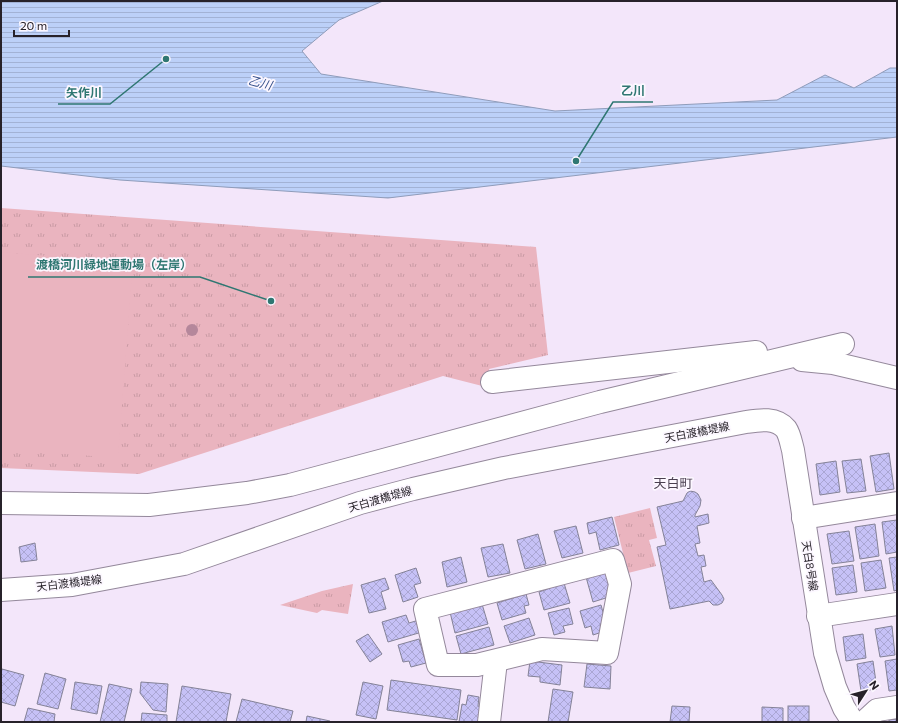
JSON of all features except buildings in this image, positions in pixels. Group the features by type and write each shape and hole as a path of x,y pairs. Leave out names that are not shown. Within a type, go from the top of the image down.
{"street":[{"path":"1,503 149,505 247,493 290,485 600,402 843,344"},
{"path":"492,382 756,352 781,358 833,363 897,378"},
{"name":"天白8号線","path":"764,420 773,421 780,424 786,429 790,437 825,652 835,687 844,708 853,722"},
{"name":"天白渡橋堤線","path":"1,590 72,585 184,564 360,503 413,489 504,468 746,422 764,420"},
{"path":"803,518 897,503"},
{"path":"613,560 620,584 607,653 542,649 496,661 477,665 438,665 425,609 613,560"},
{"path":"818,616 897,604"},
{"path":"489,722 496,661"},
{"path":"864,722 878,710 897,707"}],"green space":[{"path":"1,208 536,247 548,355 489,369 494,389 443,376 139,474 1,468"},
{"path":"1,252 133,263 118,458 1,449"},
{"path":"650,508 657,538 649,540 656,566 628,573 614,517"},
{"path":"353,584 348,614 322,610 317,613 280,605 322,591"}],"water":[{"path":"1,1 383,1 339,20 302,51 321,74 555,111 777,100 825,75 854,88 890,68 897,68 897,137 388,198 120,180 1,166"}],"place":[{"name":"矢作川","path":"166,59"},
{"name":"乙川","path":"576,161"},
{"name":"渡橋河川緑地運動場（左岸）","path":"271,301"}],"district":[{"name":"天白町","path":"673,483"}]}
